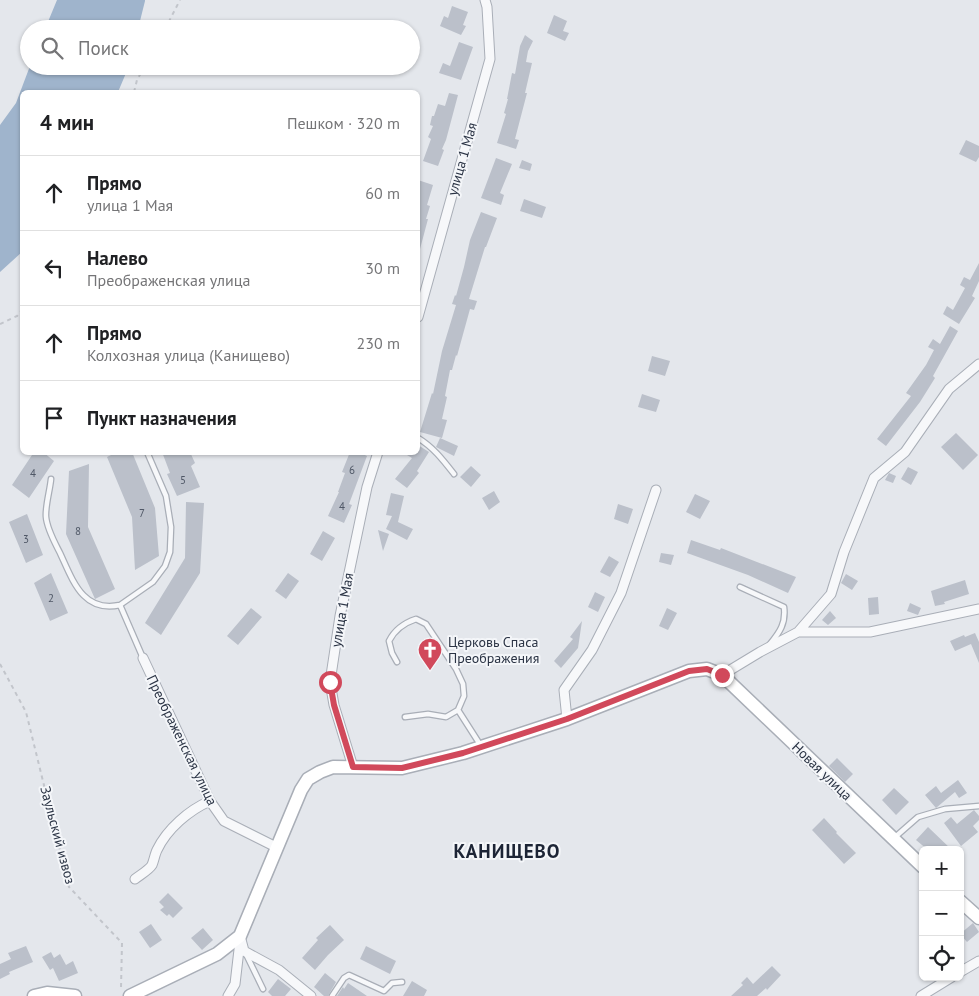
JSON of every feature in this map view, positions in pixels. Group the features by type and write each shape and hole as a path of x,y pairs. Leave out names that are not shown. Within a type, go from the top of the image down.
{"street":[{"name":"улица 1 Мая","path":"420,310 490,59 485,0"},
{"path":"228,996 235,984 240,936 301,790 308,779 333,767 402,768 463,753 567,719 689,671 707,669 722,675 798,632 831,594 844,552 874,478 905,452 949,389 979,364"},
{"name":"улица 1 Мая","path":"353,767 334,705 330,682 340,616 363,505 377,455"},
{"path":"567,719 564,690 592,650 622,593 656,490"},
{"path":"798,632 870,632 979,610"},
{"name":"Преображенская улица","path":"143,658 210,801 224,821 276,848"},
{"name":"Новая улица","path":"722,675 919,862"},
{"path":"134,879 152,866 156,850 165,837 188,813 210,801"},
{"path":"964,905 979,918"},
{"path":"240,936 244,951 279,970 311,996"},
{"path":"130,996 217,954 240,936"},
{"path":"964,969 979,960"},
{"path":"921,996 945,981"},
{"path":"34,996 47,994 75,996"}],"lane":[{"path":"420,439 439,454 454,474"},
{"path":"51,479 46,517 54,540 77,591 107,608 120,605 153,582 165,566 170,552 171,527 166,496 148,455"},
{"path":"740,587 784,607 785,618 780,632 768,648"},
{"path":"120,605 143,658"},
{"path":"397,662 392,653 389,640 392,633 406,622 416,619 426,624 463,684 464,696 458,710 446,717 428,714 405,718"},
{"path":"458,710 482,747"},
{"path":"893,839 918,817 945,809 979,806"},
{"path":"244,951 263,989"},
{"path":"332,996 344,978 349,975 384,991 392,983 402,982"}],"path":[{"path":"170,20 180,0"},
{"path":"135,90 141,75"},
{"path":"0,324 17,316 20,312"},
{"name":"Заульский извоз","path":"0,664 26,712 69,886 122,943 121,996"}],"water":[{"path":"57,0 145,0 140,20 49,20"},
{"path":"27,75 125,75 119,90 21,90"},
{"path":"20,92 20,254 0,272 0,125 16,103"}],"building":[{"path":"452,6 468,12 463,25 466,26 461,35 440,26 444,16 448,18"},
{"path":"554,15 567,21 563,31 569,33 565,41 547,33"},
{"path":"525,35 533,41 528,51 526,62 532,63 525,93 527,93 515,139 519,140 516,149 497,143 506,114 504,113 512,73 515,74 520,46"},
{"path":"459,42 473,47 461,80 439,73 443,63 450,66"},
{"path":"449,93 458,95 438,166 423,161 431,139 428,137 433,126 430,125 432,116 434,116 438,104 445,106"},
{"path":"966,140 979,146 979,157 976,162 959,154"},
{"path":"496,158 512,164 500,193 504,195 501,205 481,198"},
{"path":"522,160 532,164 530,171 519,168"},
{"path":"420,181 433,185 427,205 430,206 426,219 428,219 420,249"},
{"path":"524,199 546,207 542,218 520,211"},
{"path":"481,212 497,218 485,247 469,299 477,301 474,310 470,309 457,356 452,370 450,370 442,419 447,420 442,438 420,432 433,394 442,351 456,305 452,304 456,296 470,240"},
{"path":"979,263 979,281 972,296 975,298 959,324 943,314 947,306 953,310 965,288 960,285 964,277 970,280"},
{"path":"950,326 958,331 933,376 935,378 920,402 886,446 877,439 911,396 906,393 934,350 928,347 933,339 940,344"},
{"path":"652,356 670,361 665,376 648,371"},
{"path":"642,394 660,400 656,412 638,407"},
{"path":"956,433 978,455 963,470 941,447"},
{"path":"440,438 458,446 454,456 436,447"},
{"path":"420,446 429,452 417,471 419,473 407,488 395,479 412,458 407,455 420,455"},
{"path":"32,455 47,455 54,461 29,498 12,485"},
{"path":"111,455 133,455 155,508 159,556 135,570 132,517 107,457"},
{"path":"163,455 191,455 195,463 191,466 200,487 177,496 167,474 170,473"},
{"path":"349,455 367,456 349,504 352,505 344,523 328,516 339,492 345,473 342,472"},
{"path":"89,464 88,527 115,589 95,599 66,534 69,471"},
{"path":"471,466 481,475 471,487 460,477"},
{"path":"908,467 918,472 911,485 901,479"},
{"path":"889,473 896,476 893,483 885,480"},
{"path":"494,491 500,502 489,510 482,498"},
{"path":"391,493 404,496 398,522 413,529 407,540 386,529 392,516 386,515"},
{"path":"695,494 710,501 700,519 686,512"},
{"path":"186,502 204,503 200,573 161,635 145,623 185,558"},
{"path":"618,504 633,509 628,524 614,519"},
{"path":"27,514 43,555 26,563 9,522"},
{"path":"378,530 389,534 383,551"},
{"path":"323,531 335,538 322,561 310,554"},
{"path":"691,540 720,550 721,548 796,577 788,593 748,575 687,553"},
{"path":"661,553 674,555 671,565 659,562"},
{"path":"609,556 619,562 610,577 600,572"},
{"path":"51,573 68,613 50,621 34,583"},
{"path":"288,573 299,581 286,599 275,591"},
{"path":"846,574 858,581 852,590 841,583"},
{"path":"965,580 969,594 935,606 931,591"},
{"path":"595,592 605,597 598,612 588,607"},
{"path":"878,597 879,614 869,615 868,598"},
{"path":"910,603 921,608 918,615 907,611"},
{"path":"251,608 262,617 238,645 227,636"},
{"path":"667,608 677,613 668,630 659,626"},
{"path":"830,611 836,618 828,625 822,620"},
{"path":"582,621 578,648 561,668 554,661 573,639 570,637"},
{"path":"975,633 979,642 979,663 971,644 955,651 950,641"},
{"path":"837,758 853,774 845,782 829,766"},
{"path":"958,780 967,793 959,798 955,792 936,808 925,795 936,786 941,793"},
{"path":"894,788 909,802 896,815 882,800"},
{"path":"974,810 979,816 979,820 973,826 978,832 961,846 944,823 951,817 957,824"},
{"path":"824,818 856,853 844,864 812,830"},
{"path":"928,827 948,846 923,846 916,840"},
{"path":"168,893 183,908 173,918 160,910 164,907 159,902"},
{"path":"973,923 979,932 967,942 964,939 964,931"},
{"path":"151,924 162,940 150,948 139,932"},
{"path":"330,925 344,940 315,970 302,958 318,940 316,938"},
{"path":"203,928 213,940 202,950 191,938"},
{"path":"26,946 33,962 9,972 10,974 0,979 0,964 11,959 8,953"},
{"path":"366,946 396,961 390,974 360,959"},
{"path":"51,952 54,958 60,954 66,965 73,961 78,973 59,981 53,968 50,970 42,957"},
{"path":"772,966 781,975 767,990 766,988 757,996 731,996 743,985 741,983 747,977 753,984"},
{"path":"325,973 336,982 328,996 324,996 314,987"},
{"path":"278,979 291,989 285,996 272,996 268,992"},
{"path":"412,981 427,990 424,996 403,996"},
{"path":"348,983 367,996 337,996"}],"place":[{"name":"Церковь Спаса Преображения","path":"430,671"}],"district":[{"name":"КАНИЩЕВО","path":"507,851"}],"route":[{"path":"330,682 334,705 353,767 402,768 463,753 567,719 689,671 707,669 722,675"}]}
